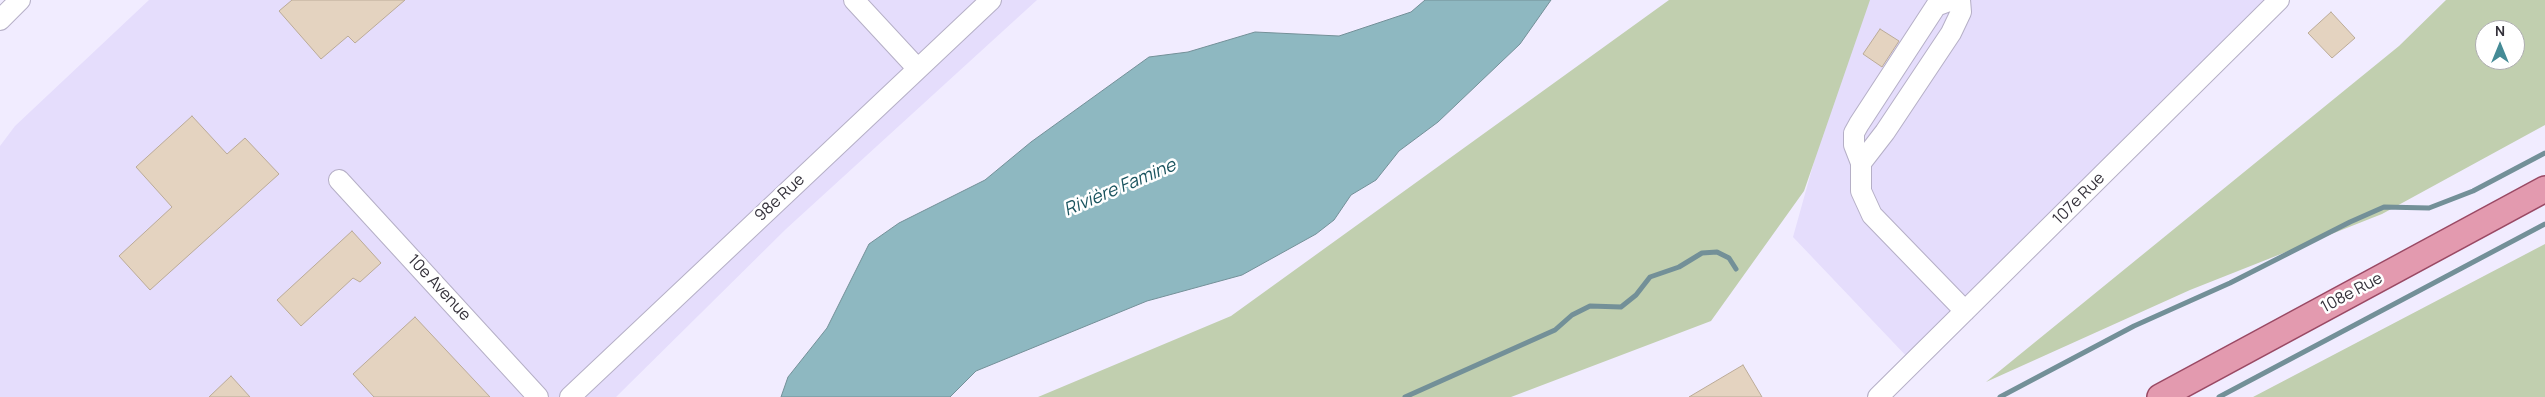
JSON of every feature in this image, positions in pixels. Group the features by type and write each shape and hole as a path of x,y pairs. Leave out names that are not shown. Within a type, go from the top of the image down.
{"main road":[{"name":"108e Rue","path":"2160,397 2545,189"}],"street":[{"path":"0,20 20,0"},
{"path":"854,0 917,68"},
{"name":"98e Rue","path":"570,397 991,0"},
{"path":"1952,0 1936,6 1859,124 1854,133 1854,145 1861,163 1861,191 1872,215 1964,310"},
{"path":"1861,163 1885,132 1950,33 1961,12 1960,0"},
{"name":"107e Rue","path":"1878,397 2278,0"},
{"name":"10e Avenue","path":"339,180 538,397"}],"shaded area":[{"path":"149,0 1037,0 786,229 616,397 0,397 0,146 15,126"},
{"path":"1669,0 1870,0 1804,191 1711,321 1511,397 1038,397 1231,316"},
{"path":"1870,0 2269,0 1911,361 1793,237 1849,36"},
{"path":"2446,0 2545,0 2545,125 2382,214 2190,290 1986,382 2399,46"},
{"path":"2545,244 2545,397 2253,397"}],"water":[{"name":"Rivière Famine","path":"1425,0 1551,0 1520,44 1438,122 1399,151 1376,180 1351,195 1334,220 1316,234 1242,275 1147,301 976,371 950,397 781,397 788,377 827,328 869,244 899,223 985,180 1031,142 1149,57 1188,52 1255,32 1339,36 1411,12"}],"building":[{"path":"292,0 405,0 355,43 348,36 321,59 279,11"},
{"path":"2331,12 2355,38 2332,58 2308,33"},
{"path":"1880,29 1899,41 1882,67 1863,54"},
{"path":"192,116 227,154 245,138 279,174 150,290 119,256 172,207 136,167"},
{"path":"352,231 381,263 360,282 353,278 301,326 277,300"},
{"path":"415,317 490,397 374,397 353,374"},
{"path":"1743,365 1762,397 1689,397"},
{"path":"231,376 250,397 209,397"}],"waterway":[{"path":"2000,397 2134,326 2230,283 2350,222 2384,207 2429,208 2473,191 2545,153"},
{"path":"2219,397 2545,224"},
{"path":"1405,397 1555,330 1572,315 1590,306 1621,307 1636,295 1650,277 1679,267 1702,253 1717,252 1729,258 1736,269"}]}
